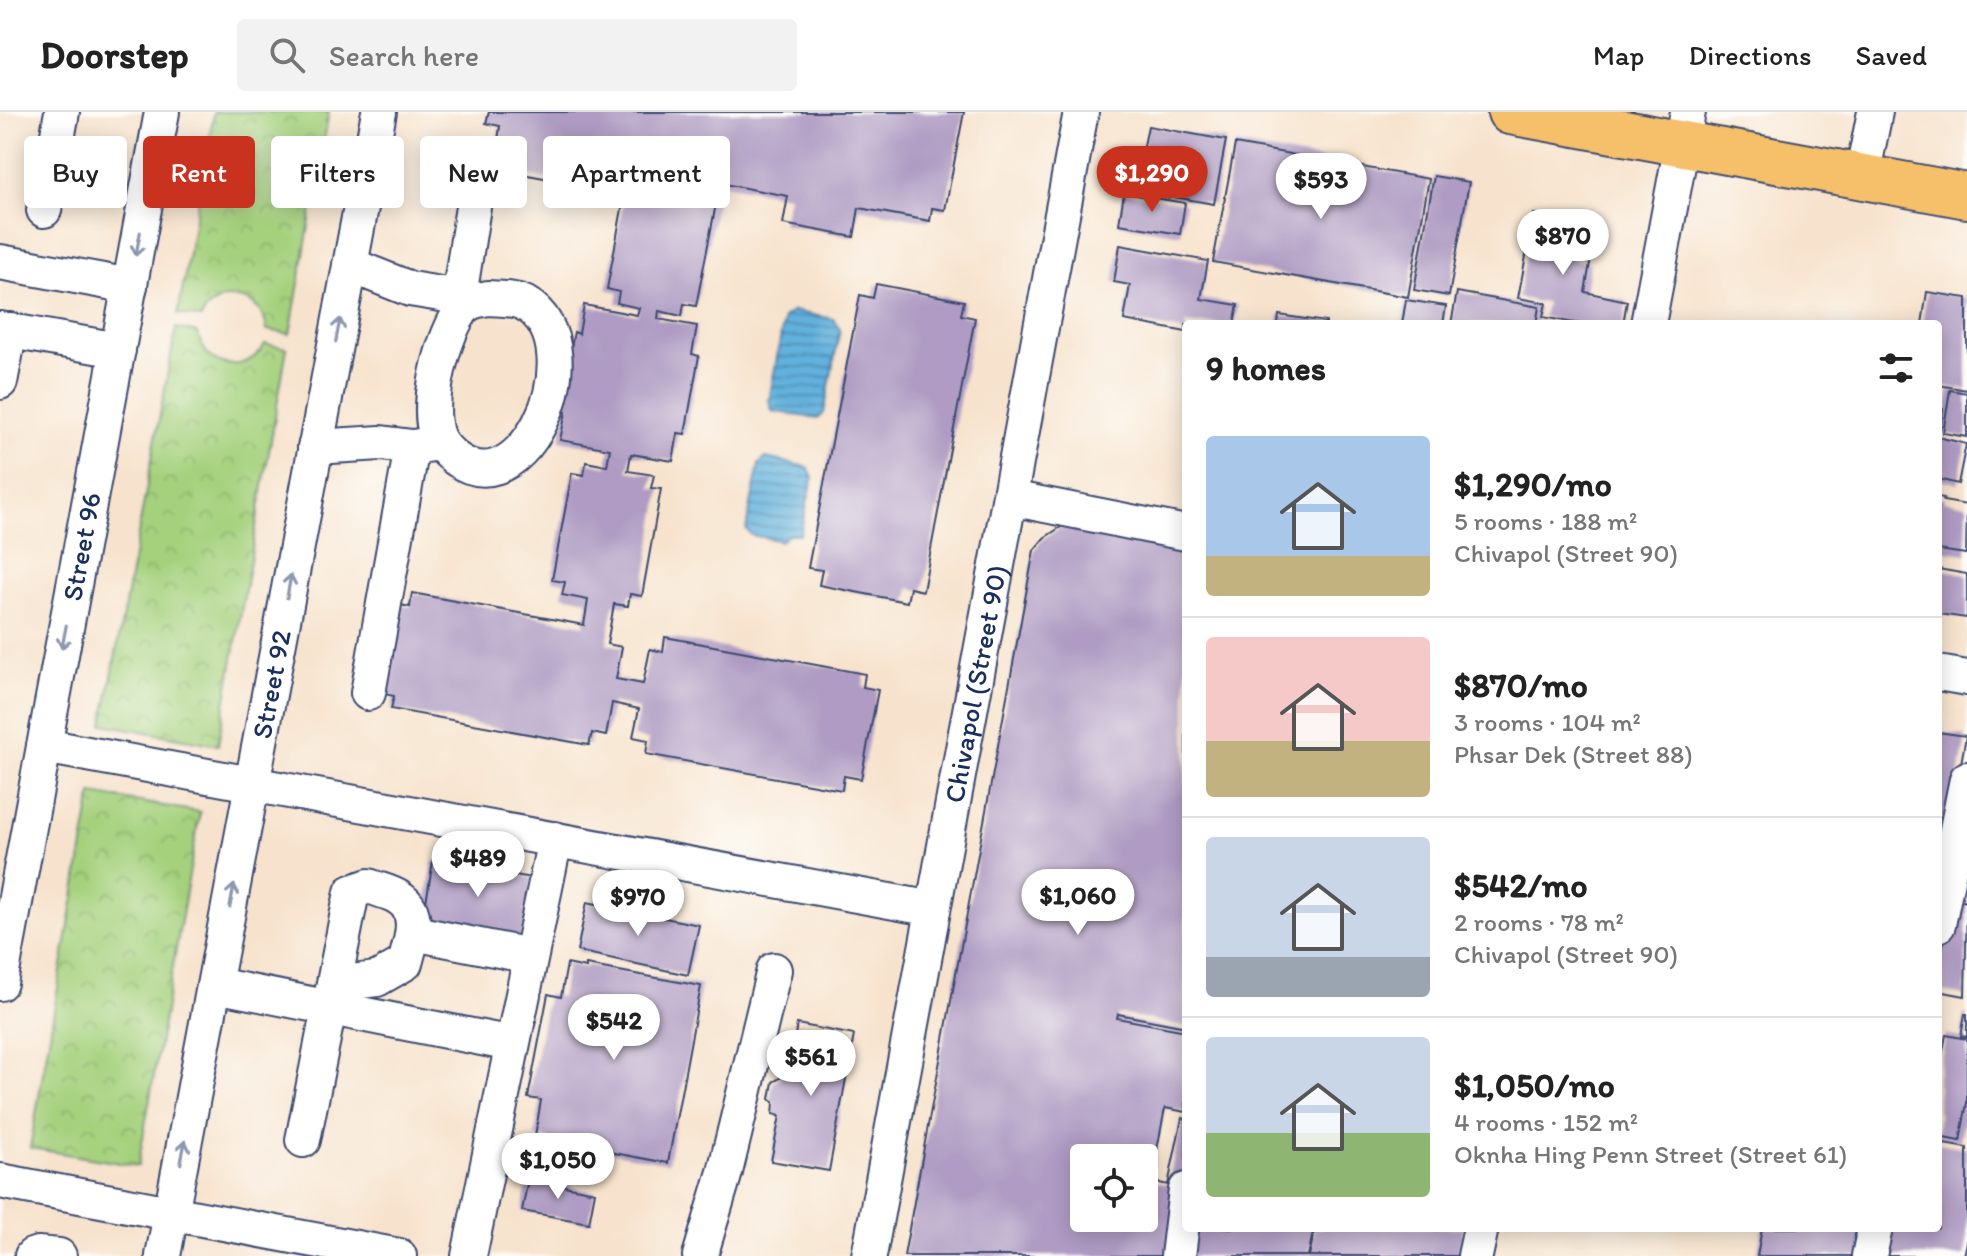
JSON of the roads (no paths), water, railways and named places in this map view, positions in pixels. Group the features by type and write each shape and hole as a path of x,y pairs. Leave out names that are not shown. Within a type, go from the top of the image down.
{"highway":[{"path":"1526,113 1685,128 1862,177 1967,196"}],"street":[{"path":"44,210 62,112"},
{"name":"Street 96","path":"0,983 162,112"},
{"name":"Street 92","path":"163,1256 379,112"},
{"name":"Chivapol (Street 90)","path":"869,1256 1081,112"},
{"path":"1862,177 1875,112"},
{"path":"1649,320 1685,128"},
{"path":"368,693 434,422 437,374 463,300 474,208"},
{"path":"0,262 130,286"},
{"path":"315,447 381,443 426,445 467,464 485,468 506,463 529,444 543,419 552,390 554,358 549,332 535,311 521,301 488,298 463,300 410,289 350,265"},
{"path":"0,382 5,330 118,350"},
{"path":"1010,498 1182,532"},
{"path":"1942,674 1967,678"},
{"path":"44,746 933,909"},
{"path":"1942,905 1967,779"},
{"path":"469,1256 555,839"},
{"path":"303,1140 352,892 369,886 401,898 412,917 414,933 405,963 377,979 332,996"},
{"path":"414,933 530,956"},
{"path":"700,1256 725,1172 774,970"},
{"path":"215,985 332,996 512,1044"},
{"path":"0,1181 399,1256"},
{"path":"1178,1256 1182,1223"},
{"path":"1475,1256 1480,1232"},
{"path":"1869,1256 1874,1232"},
{"path":"32,1256 59,1256"}],"water":[{"path":"793,311 833,319 840,329 824,413 818,419 772,411 769,401 784,317"},
{"path":"766,458 808,467 813,478 800,534 789,534 781,541 751,535 746,529 759,464"}]}
